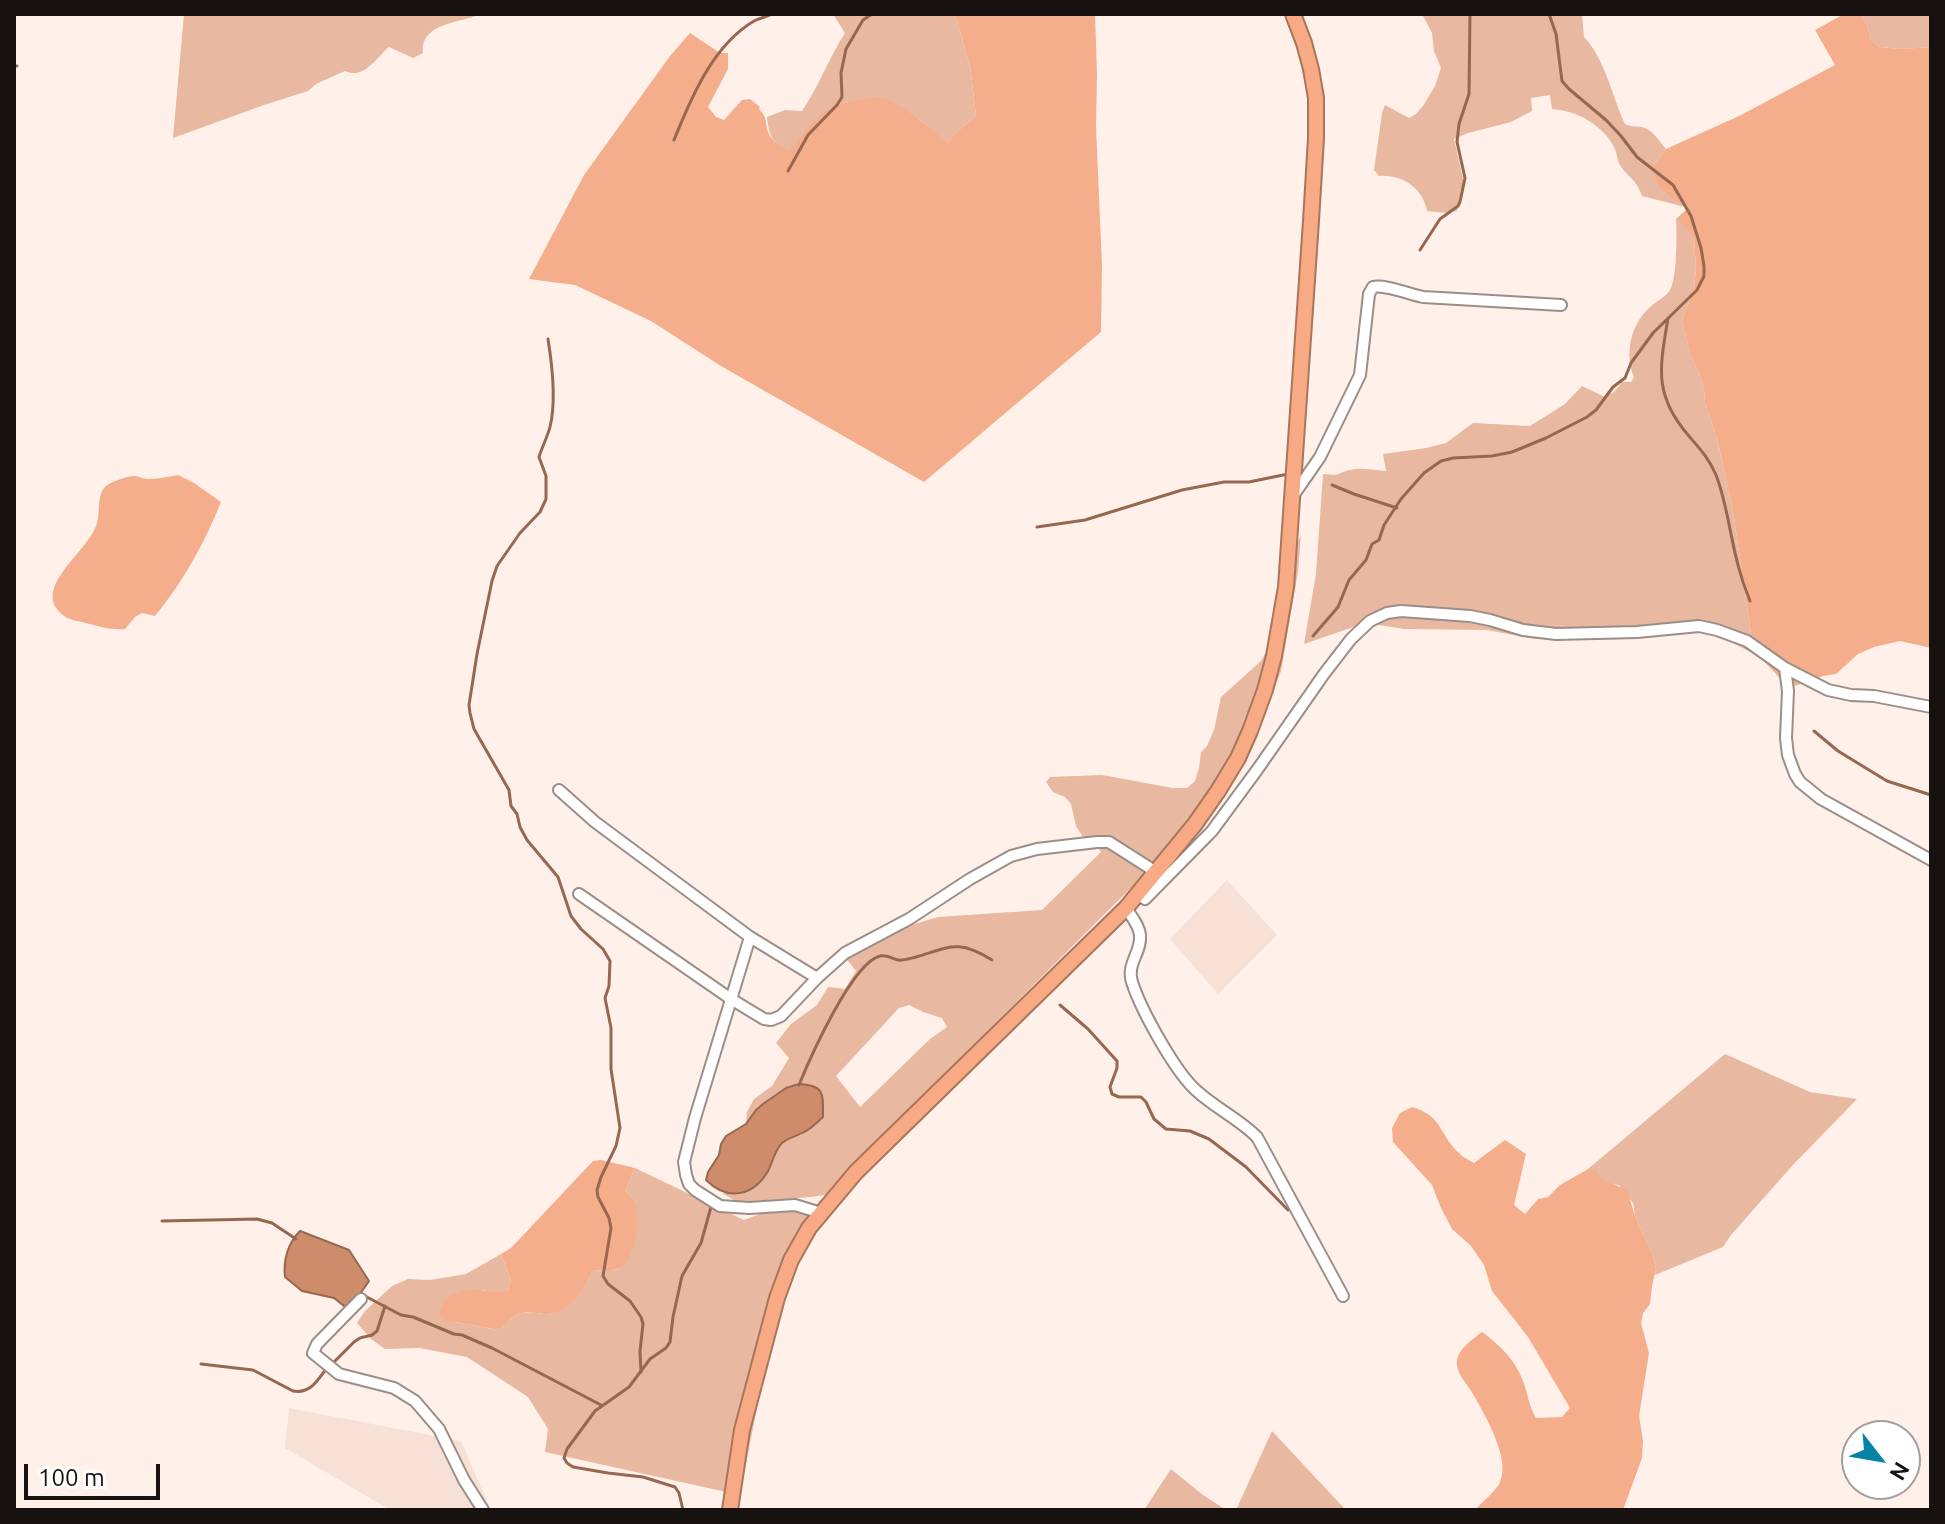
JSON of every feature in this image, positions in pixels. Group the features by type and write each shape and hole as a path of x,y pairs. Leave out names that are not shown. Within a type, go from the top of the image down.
{"highway":[{"path":"730,1510 742,1430 777,1298 791,1260 809,1228 856,1172 1154,880 1231,769 1250,731 1274,656 1286,587 1316,125 1316,98 1311,69 1293,14"}],"street":[{"path":"1293,496 1320,457 1363,368 1369,294 1374,286 1423,297 1561,305"},
{"path":"579,894 731,999 771,1020 781,1016 845,953 909,919 1011,856 1109,842 1154,880 1212,831 1351,639 1370,621 1401,611 1470,616 1523,630 1556,634 1637,632 1699,626 1747,641 1785,668 1828,690 1931,707"},
{"path":"1785,668 1788,755 1800,782 1821,799 1931,860"},
{"path":"559,790 595,822 750,937 817,978"},
{"path":"1126,908 1140,935 1130,977 1157,1033 1190,1085 1257,1137 1343,1296"},
{"path":"750,937 684,1162 689,1184 720,1206 795,1205 821,1213"},
{"path":"361,1299 317,1344 313,1353 339,1374 394,1388 415,1401 445,1439 464,1480 483,1510"}],"shaded area":[{"path":"184,14 481,14 434,30 424,43 423,53 413,58 389,47 358,73 345,71 308,91 173,138"},
{"path":"833,14 955,14 970,66 976,116 948,143 920,120 881,98 804,132 789,152 783,148 772,138 767,117 785,110 802,111 845,33"},
{"path":"955,14 1095,14 1101,332 924,482 721,366 651,321 575,285 529,279 584,175 690,33 720,53 728,53 728,69 708,107 716,117 724,120 742,100 750,99 760,107 770,137 789,151 827,110 853,101 875,98 888,100 906,110 948,143 976,116 970,66"},
{"path":"1422,14 1582,14 1584,37 1603,67 1625,124 1648,129 1666,149 1653,166 1665,193 1689,208 1642,196 1620,165 1614,147 1603,132 1579,116 1552,109 1550,95 1531,98 1532,111 1511,122 1454,139 1464,183 1457,211 1427,211 1421,196 1410,184 1396,177 1379,176 1374,170 1385,105 1409,118 1416,114 1435,86 1441,68 1434,51 1432,33"},
{"path":"1844,14 1861,14 1871,40 1880,47 1931,47 1931,648 1900,641 1874,647 1858,654 1836,674 1789,688 1754,654 1733,511 1718,442 1682,321 1694,288 1696,269 1694,239 1676,219 1688,208 1660,187 1653,166 1666,149 1739,116 1835,65 1815,30"},
{"path":"1861,14 1931,14 1931,47 1880,47 1871,40"},
{"path":"1676,219 1694,239 1694,288 1682,321 1718,442 1733,511 1754,654 1714,633 1688,630 1629,638 1535,639 1487,630 1404,629 1365,623 1304,644 1316,574 1323,474 1335,475 1359,469 1386,471 1383,454 1446,443 1473,423 1530,426 1565,404 1582,386 1605,397 1622,382 1631,382 1634,377 1630,350 1634,331 1643,315 1667,294 1673,282"},
{"path":"178,475 221,502 192,561 155,616 142,613 125,629 119,629 74,620 61,614 53,599 54,589 91,536 106,486 128,477 151,479"},
{"path":"1301,535 1298,572 1281,671 1262,721 1232,777 1188,831 876,1142 832,1194 739,1203 722,1193 744,1191 756,1185 770,1168 781,1145 823,1117 823,1098 789,1097 763,1106 746,1124 747,1112 754,1099 772,1086 789,1058 776,1043 791,1024 817,1005 828,987 845,989 856,971 842,953 901,928 938,917 1042,910 1101,852 1083,837 1076,826 1071,804 1065,797 1053,792 1046,782 1050,777 1102,775 1173,788 1187,788 1195,781 1201,752 1214,730 1221,697 1261,661 1268,648 1292,556","holes":["909,1005 942,1018 947,1027 930,1039 860,1107 836,1076 899,1008"]},
{"path":"1227,880 1277,935 1218,994 1170,939"},
{"path":"1725,1054 1810,1092 1857,1099 1792,1166 1723,1247 1655,1275 1653,1255 1635,1216 1633,1203 1619,1185 1607,1183 1588,1169"},
{"path":"799,1084 814,1086 821,1092 823,1117 807,1131 782,1143 762,1180 747,1191 731,1193 714,1187 706,1180 726,1136 746,1124 763,1104 786,1088"},
{"path":"1412,1107 1430,1115 1460,1154 1474,1163 1505,1140 1526,1154 1514,1205 1525,1214 1538,1199 1548,1197 1560,1185 1588,1169 1627,1190 1656,1269 1650,1304 1643,1313 1641,1323 1649,1353 1639,1416 1642,1458 1623,1510 1475,1510 1500,1482 1502,1461 1489,1424 1458,1369 1457,1360 1463,1348 1482,1332 1501,1348 1520,1374 1536,1418 1562,1417 1570,1408 1528,1337 1492,1291 1484,1265 1471,1246 1452,1229 1432,1185 1393,1142 1392,1128 1400,1113"},
{"path":"593,1161 635,1168 625,1190 636,1206 637,1230 633,1249 625,1264 617,1269 593,1271 580,1294 562,1311 518,1314 499,1330 445,1320 439,1314 443,1303 458,1293 508,1290 511,1280 501,1254 511,1248"},
{"path":"635,1168 744,1220 768,1211 808,1206 811,1226 787,1276 740,1495 545,1452 548,1429 528,1397 467,1357 419,1348 385,1349 357,1323 365,1311 392,1286 408,1279 430,1280 466,1274 501,1254 511,1280 508,1290 498,1294 482,1290 455,1322 499,1330 518,1314 561,1311 574,1300 593,1271 619,1269 631,1197 625,1190"},
{"path":"300,1231 349,1250 369,1281 349,1310 334,1298 302,1291 285,1277 287,1252"},
{"path":"289,1408 461,1441 491,1510 390,1510 285,1448"},
{"path":"1272,1431 1344,1508 1342,1510 1236,1510"},
{"path":"1171,1469 1203,1495 1226,1510 1144,1510"}],"waterway":[{"path":"345,14 356,14"},
{"path":"674,140 696,90 715,58 739,31 772,14"},
{"path":"788,171 808,135 842,97 841,73 846,49 863,20 872,14"},
{"path":"1420,250 1440,219 1460,202 1465,178 1457,142 1459,124 1469,94 1470,14"},
{"path":"1313,636 1338,607 1349,580 1366,560 1372,544 1379,540 1384,525 1401,499 1424,473 1441,461 1453,458 1512,452 1587,417 1625,378 1631,363 1653,333 1697,290 1704,276 1701,248 1691,216 1673,185 1637,157 1606,120 1562,81 1556,34 1549,14"},
{"path":"1668,318 1662,366 1664,393 1677,420 1716,475 1739,570 1750,601"},
{"path":"548,339 553,407 550,427 539,457 546,476 546,499 540,512 520,533 497,566 469,705 474,729 509,790 511,806 527,840 558,877 571,916 603,949 610,961 605,998 611,1028 611,1069 620,1128 616,1146 597,1190 611,1228 603,1276 608,1284 630,1301 641,1317 641,1372"},
{"path":"1037,527 1085,520 1182,490 1288,474"},
{"path":"1332,485 1397,508"},
{"path":"1814,731 1838,751 1887,781 1931,795"},
{"path":"799,1085 833,1013 869,962 880,956 902,960 954,947 971,949 992,960"},
{"path":"1060,1005 1088,1029 1117,1061 1110,1087 1112,1094 1141,1097 1154,1119 1166,1129 1190,1131 1209,1139 1246,1167 1288,1210"},
{"path":"683,1510 675,1487 643,1477 573,1467 564,1458 567,1449 595,1411 629,1387 650,1359 670,1342 682,1276 701,1243 711,1207"},
{"path":"162,1221 257,1219 272,1223 296,1239"},
{"path":"363,1295 401,1315 492,1348 601,1405"},
{"path":"332,1364 354,1342 377,1331 385,1306"},
{"path":"201,1364 253,1370 293,1391 304,1391 312,1386 326,1369"}]}
